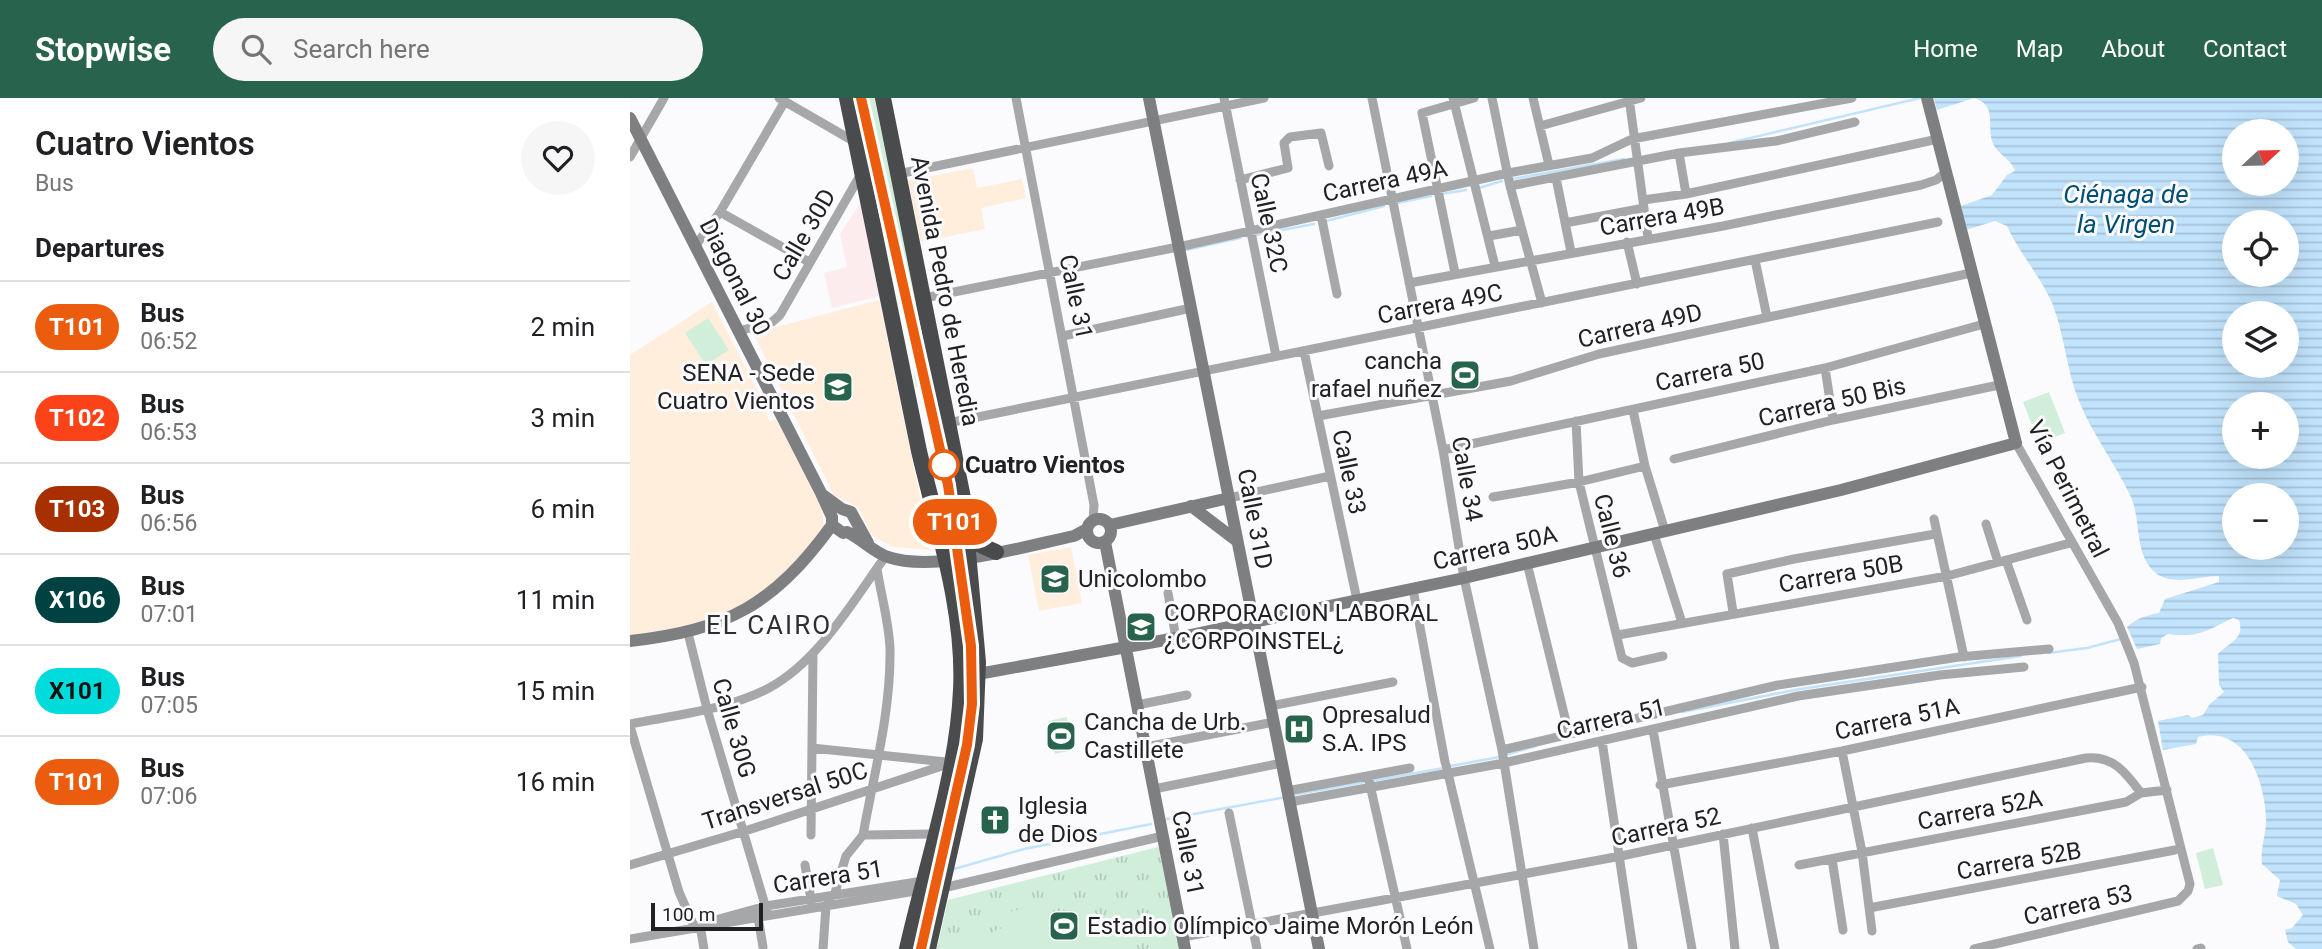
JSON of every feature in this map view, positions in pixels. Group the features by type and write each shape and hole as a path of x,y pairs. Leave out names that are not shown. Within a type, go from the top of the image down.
{"highway":[{"path":"847,98 956,616 961,670 951,763 907,949"},
{"name":"Avenida Pedro de Heredia","path":"883,98 964,505 978,674 975,739 928,949"},
{"path":"964,505 974,540 984,548 996,552"}],"street":[{"path":"630,157 664,98"},
{"name":"Calle 31","path":"1016,98 1094,505 1102,531 1184,943"},
{"name":"Calle 31D","path":"1149,98 1319,949"},
{"path":"898,174 1154,121 1225,102 1264,98"},
{"name":"Calle 34","path":"1373,98 1443,450 1464,578 1503,756 1534,949"},
{"path":"1455,273 1422,113 1454,101 1474,98"},
{"path":"1492,98 1510,186 1542,303"},
{"path":"1533,98 1549,165"},
{"path":"1540,126 1629,99 1641,98"},
{"name":"Carrera 49A","path":"923,298 1179,247 1508,173 1592,158 1632,139 1852,98"},
{"name":"Vía Perimetral","path":"1927,98 2016,443 2070,543 2118,623 2134,663 2167,790 2178,849 2190,884 2188,891"},
{"path":"1629,99 1635,162 1648,238"},
{"path":"695,245 720,212 782,100 857,143"},
{"path":"1454,101 1495,266"},
{"name":"Calle 32C","path":"1225,102 1276,356"},
{"name":"Diagonal 30","path":"630,118 821,493 839,523"},
{"path":"1510,186 1679,153 1776,141 1855,122"},
{"path":"1240,180 1288,169 1284,143 1290,137 1321,133 1329,166"},
{"path":"1565,223 1938,139"},
{"path":"1679,153 1686,194"},
{"name":"Calle 30D","path":"739,331 777,319 863,170"},
{"name":"Carrera 49B","path":"1409,283 1723,226 1921,185 1936,180 1946,172"},
{"path":"1556,178 1571,252"},
{"path":"720,212 809,262"},
{"path":"1321,215 1336,294"},
{"name":"Carrera 49C","path":"948,423 1938,222"},
{"path":"1489,236 1522,230"},
{"path":"1628,242 1637,284"},
{"path":"1755,260 1767,317"},
{"name":"Carrera 49D","path":"1318,416 1432,398 1511,381 1599,354 1970,273"},
{"path":"1063,336 1191,308"},
{"name":"Carrera 50","path":"1443,450 1825,368 1984,324"},
{"name":"Calle 33","path":"1304,351 1357,600"},
{"path":"1825,368 1833,420"},
{"name":"Carrera 50 Bis","path":"1674,459 1833,420 1999,385"},
{"path":"1633,410 1682,623"},
{"name":"Calle 36","path":"1576,421 1579,482 1622,658 1632,663 1663,656"},
{"name":"Carrera 50A","path":"978,674 1254,623 1464,578 1841,490 2016,443"},
{"path":"1493,497 1579,482 1645,466"},
{"path":"839,523 886,557 915,561 967,558 1102,531 1191,506 1330,476"},
{"path":"1191,506 1216,521 1237,541"},
{"path":"839,523 853,527 855,517 868,544"},
{"path":"1934,519 1935,534 1964,657"},
{"path":"630,641 688,633 748,609 776,589 839,523"},
{"path":"1986,524 2027,620"},
{"path":"1734,612 1727,574 1935,534"},
{"name":"Carrera 50B","path":"1618,635 1734,612 1947,576 2070,543"},
{"path":"704,949 697,926 685,910 630,725 706,709 772,687 813,653 886,557"},
{"path":"1527,563 1569,734"},
{"path":"823,949 826,905 834,896 846,856 863,835 888,699 890,656 877,569"},
{"path":"1413,589 1447,768 1490,949"},
{"path":"1168,593 1177,638"},
{"name":"Calle 30G","path":"688,633 706,709 744,831 764,913 762,947"},
{"path":"1503,756 1569,734 1598,736 1778,685 1964,657 2049,649"},
{"path":"811,835 813,653"},
{"name":"Carrera 51","path":"1289,797 1447,768 1598,736 1653,730 1798,696 1940,675 2024,667"},
{"path":"1270,706 1393,682"},
{"name":"Carrera 51A","path":"1660,785 1842,751 2142,687"},
{"path":"1137,705 1187,695"},
{"path":"1146,747 1274,722"},
{"path":"1653,730 1660,785 1692,949"},
{"path":"1598,736 1621,856 1633,949"},
{"path":"812,748 951,763"},
{"path":"1842,751 1862,852 1872,931"},
{"name":"Carrera 52","path":"1184,943 1252,924 1621,856 1673,843 2096,757 2118,766 2141,793"},
{"name":"Transversal 50C","path":"630,865 811,810 951,763"},
{"path":"1154,789 1282,764"},
{"name":"Carrera 51","path":"1369,782 1410,768"},
{"path":"1369,782 1407,949"},
{"name":"Carrera 52A","path":"1799,865 2126,802 2141,793 2167,790"},
{"path":"1229,813 1257,949"},
{"path":"1752,828 1775,949"},
{"path":"863,835 934,834"},
{"path":"1723,834 1735,949"},
{"path":"943,888 1163,836"},
{"name":"Carrera 52B","path":"1869,908 2178,849"},
{"path":"1832,859 1843,930"},
{"path":"805,865 812,903"},
{"name":"Carrera 51","path":"812,903 826,905 922,886"},
{"name":"Carrera 51","path":"630,939 812,903 834,896 922,886"},
{"name":"Carrera 53","path":"1974,949 2164,905 2178,901 2188,891"}],"shaded area":[{"path":"973,168 977,188 1022,179 1026,198 981,208 985,229 921,242 908,181"},
{"path":"863,199 883,295 832,308 824,273 847,267 840,234"},
{"name":"SENA - Sede Cuatro Vientos","path":"879,300 931,550 894,547 876,538 871,534 859,508 834,495 753,333"},
{"path":"712,302 762,399 769,421 776,419 822,509 824,529 773,586 713,621 630,636 630,355"},
{"name":"Unicolombo","path":"1071,547 1082,603 1039,611 1028,555"}],"green space":[{"path":"863,98 878,98 960,504 956,505 934,403"},
{"path":"708,318 729,350 706,365 685,333"},
{"path":"908,331 924,386 916,387"},
{"name":"cancha rafael nuñez","path":"1469,362 1474,386 1460,388 1455,365"},
{"path":"2049,392 2065,433 2039,443 2023,402"},
{"name":"Cancha de Urb. Castillete","path":"1067,717 1073,750 1055,754 1048,721"},
{"path":"1158,847 1162,849 1182,949 937,949 948,900"},
{"path":"2213,848 2223,885 2205,889 2196,853"},
{"name":"Estadio Olímpico Jaime Morón León","path":"1047,904 1049,910 1035,913 1037,920 1062,919 1110,925 1134,933 1130,947 1133,949 962,949 996,930 1027,921 1025,914 1009,918 1008,912"}],"water":[{"path":"1934,98 1974,98 1937,110"},
{"name":"Ciénaga de la Virgen","path":"1974,98 2322,98 2322,949 2296,949 2288,942 2285,930 2292,928 2303,915 2296,904 2277,896 2280,880 2262,864 2265,805 2257,773 2250,759 2229,739 2215,736 2198,737 2196,744 2163,750 2158,721 2203,715 2210,704 2224,692 2219,685 2218,654 2238,636 2239,620 2233,618 2195,634 2168,634 2161,638 2160,644 2137,649 2127,627 2134,621 2159,613 2165,599 2219,582 2219,576 2164,578 2149,566 2141,547 2130,495 2079,401 2060,327 2047,293 2007,226 1995,221 1966,230 1961,206 1992,195 2007,175 2015,171 1992,141 1990,116 1986,105"}],"waterway":[{"path":"1729,143 1920,98"},
{"path":"1512,179 1624,159"},
{"path":"1479,188 1502,181"},
{"path":"1441,194 1466,190"},
{"path":"1397,203 1431,196"},
{"path":"1326,221 1384,206"},
{"path":"1256,235 1314,224"},
{"path":"1186,250 1240,238"},
{"path":"2048,653 2087,648 2121,639"},
{"path":"1682,712 1800,689 2021,656"},
{"path":"1505,755 1536,746"},
{"path":"1451,766 1499,757"},
{"path":"1292,795 1444,768"},
{"path":"1167,819 1286,797"},
{"path":"954,869 1024,849 1151,824"}],"bus line":[{"name":"T101","path":"861,98 948,485 973,663 967,745 921,949"}],"place":[{"name":"cancha rafael nuñez","path":"1465,375"},
{"name":"SENA - Sede Cuatro Vientos","path":"838,387"},
{"name":"Cuatro Vientos","path":"944,465"},
{"name":"Unicolombo","path":"1055,579"},
{"name":"CORPORACION LABORAL ¿CORPOINSTEL¿","path":"1141,627"},
{"name":"Opresalud S.A. IPS","path":"1299,729"},
{"name":"Cancha de Urb. Castillete","path":"1061,736"},
{"name":"Iglesia de Dios","path":"995,820"},
{"name":"Estadio Olímpico Jaime Morón León","path":"1064,926"}],"district":[{"name":"EL CAIRO","path":"769,625"}]}
